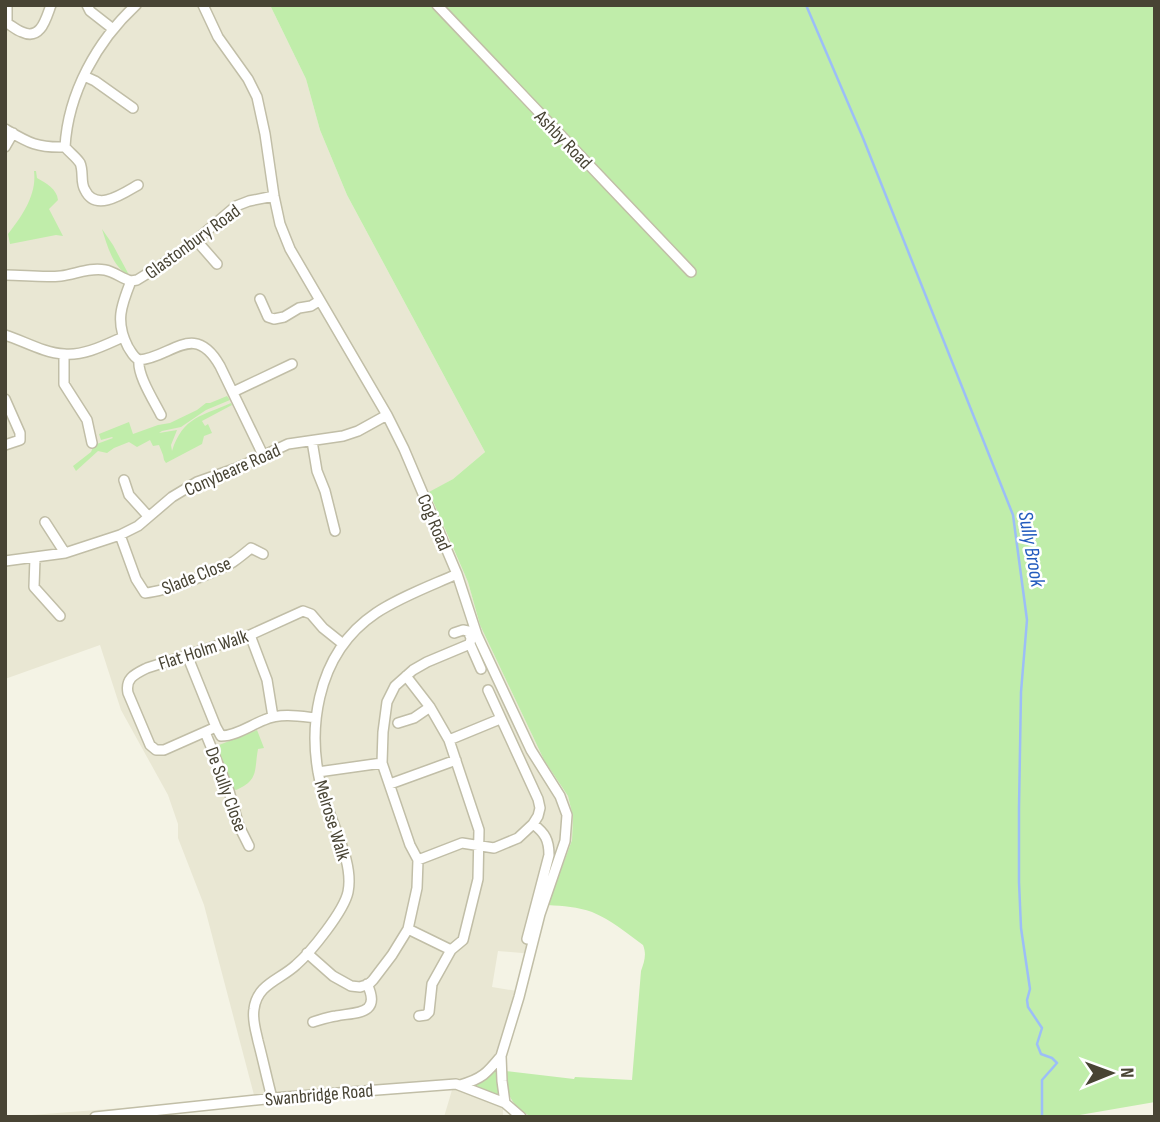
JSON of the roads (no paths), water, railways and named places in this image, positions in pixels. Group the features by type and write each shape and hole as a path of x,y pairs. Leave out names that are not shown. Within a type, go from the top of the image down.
{"street":[{"path":"7,5 6,24 26,34 39,31 51,5"},
{"path":"87,5 90,11 113,29"},
{"path":"65,147 70,118 84,76 113,29 136,5"},
{"name":"Cog Road","path":"203,5 218,37 248,79 257,97 274,196 290,249 404,449 457,574 477,635 531,750 560,796 567,815 565,841 540,914 501,1056 505,1103"},
{"name":"Ashby Road","path":"437,5 691,272"},
{"path":"84,76 133,108"},
{"path":"5,147 9,131 27,143 43,147 65,147 82,166 84,188 91,198 99,201 108,201 138,185"},
{"name":"Glastonbury Road","path":"123,337 120,326 122,303 131,281 181,253 236,206 274,196"},
{"path":"196,240 217,264"},
{"path":"5,275 63,276 102,269 131,281"},
{"path":"260,299 268,317 274,320 320,301"},
{"path":"5,348 8,335 64,354 93,349 123,337 134,357 139,360 153,357 176,346 196,344 214,356 263,455"},
{"path":"64,354 64,384 87,420 92,443"},
{"path":"139,360 141,374 161,415"},
{"path":"233,392 292,364"},
{"path":"5,399 20,433 20,440 5,445"},
{"name":"Conybeare Road","path":"5,561 65,553 120,535 138,526 172,497 197,482 237,468 288,444 343,436 387,415"},
{"path":"312,441 317,471 335,531"},
{"path":"124,480 129,495 148,516"},
{"path":"45,522 65,553"},
{"name":"Slade Close","path":"120,535 136,579 145,593 168,589 224,566 251,548 263,554"},
{"path":"34,558 34,587 60,616"},
{"name":"Melrose Walk","path":"272,1098 253,1018 254,1005 264,988 294,967 307,953 341,909 349,886 347,863 324,799 318,772 316,718 324,680 343,644 365,621 384,608 457,574"},
{"name":"Flat Holm Walk","path":"205,732 164,750 156,750 149,745 128,693 127,682 133,675 147,668 250,635 300,612 311,614 343,644"},
{"path":"454,633 468,631 470,644 481,669"},
{"path":"250,635 267,680 273,717"},
{"path":"307,953 334,976 351,986 360,987 373,980 408,929 417,888 418,860 410,845 382,763 387,702 395,686 406,676 427,662 470,644"},
{"path":"187,655 221,736 228,736 273,717 288,715 316,718"},
{"path":"406,676 430,707 449,740 479,830 478,879 463,940 451,950 432,984 429,1012 419,1016"},
{"path":"418,860 462,844 494,848 518,838 533,824 540,808 488,690"},
{"path":"398,723 414,718 430,707"},
{"path":"449,740 500,719"},
{"path":"205,732 216,727"},
{"name":"De Sully Close","path":"205,732 225,781 239,826 249,846"},
{"path":"390,784 456,760"},
{"path":"318,772 382,763"},
{"path":"525,946 549,855 546,836 533,824"},
{"path":"408,929 451,950"},
{"path":"313,1022 364,1011 371,1001 367,984"},
{"name":"Cog Road","path":"460,1085 483,1076 501,1056"},
{"path":"460,1085 505,1103 521,1117"},
{"name":"Swanbridge Road","path":"95,1117 272,1098 460,1085"}],"waterway":[{"name":"Sully Brook","path":"806,5 863,138 1013,515 1027,620 1021,692 1021,928 1030,989 1028,1007 1042,1028 1037,1044 1041,1054 1057,1063 1042,1080 1042,1117"}]}
